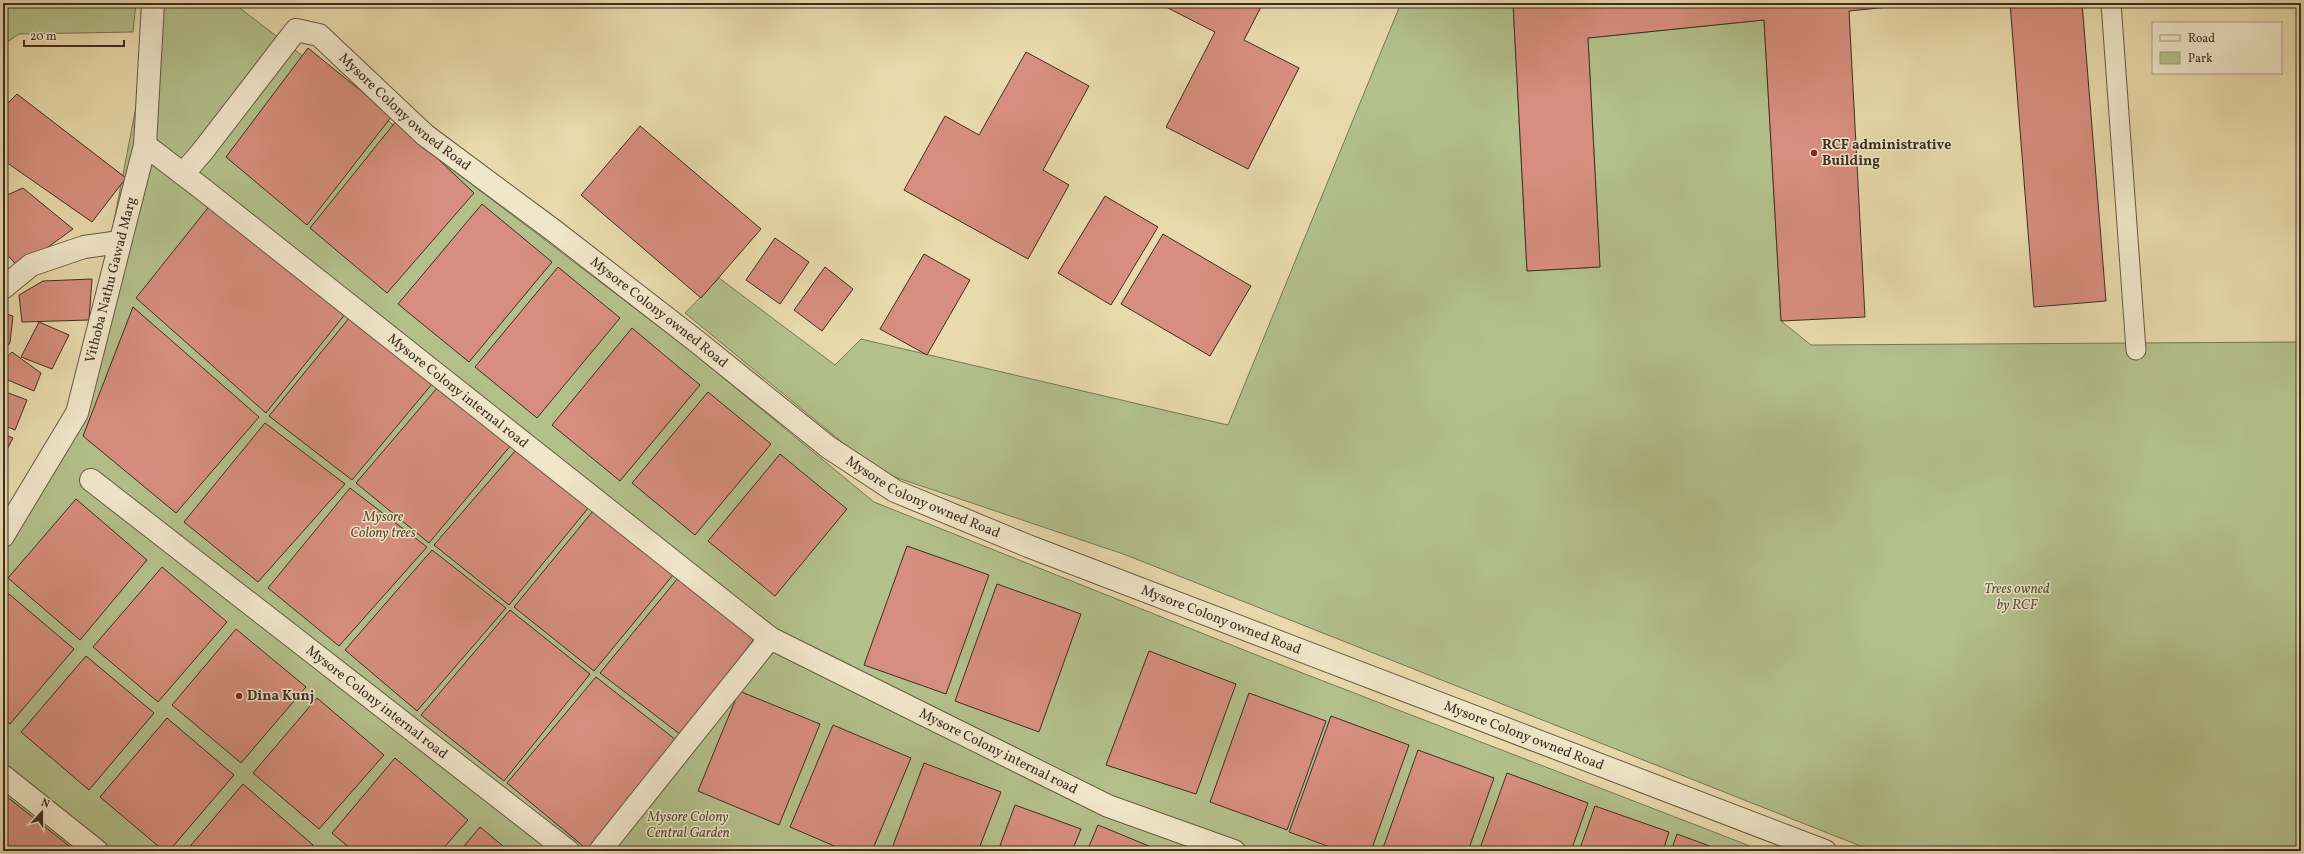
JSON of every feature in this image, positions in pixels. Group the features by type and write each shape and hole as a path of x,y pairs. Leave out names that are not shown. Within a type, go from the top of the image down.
{"street":[{"name":"Vithoba Nathu Gawad Marg","path":"3,536 77,413 145,145 153,3"},
{"name":"Mysore Colony owned Road","path":"183,174 202,152 296,30 319,35 425,135 553,230 695,340 828,447 895,491 1028,546 1825,851"},
{"name":"Mysore Colony internal road","path":"145,145 770,638 1108,806 1234,851"},
{"path":"3,288 31,265 84,247 120,242"},
{"name":"Mysore Colony internal road","path":"91,480 568,851"},
{"path":"600,851 770,638"},
{"path":"3,776 97,851"}],"lane":[{"path":"2111,3 2136,350"}],"green space":[{"path":"3,3 136,3 133,32 19,34 3,45"},
{"name":"Mysore Colony trees","path":"156,3 233,3 687,348 874,502 1274,662 1763,851 3,851 3,536 77,413"},
{"name":"Trees owned by RCF","path":"1401,3 1513,3 1527,271 1600,267 1588,38 1764,20 1781,321 1811,345 2301,342 2301,851 1873,851 1126,555 877,471 685,313 719,278 835,365 861,339 1228,425"}],"building":[{"path":"1165,3 1263,3 1244,40 1299,68 1248,169 1166,127 1215,32 1164,6"},
{"name":"RCF administrative Building","path":"1513,3 1928,3 1849,11 1865,317 1781,321 1764,20 1588,38 1600,267 1527,271"},
{"path":"2010,3 2082,3 2106,301 2034,307"},
{"path":"308,48 392,116 307,225 226,157"},
{"path":"1026,52 1089,86 1043,170 1069,185 1028,259 904,190 945,116 979,135"},
{"path":"17,94 126,178 92,222 3,160 3,108"},
{"path":"397,120 474,193 387,293 310,228"},
{"path":"640,126 761,229 701,298 581,195"},
{"path":"23,188 73,229 19,268 3,250 3,191 7,195"},
{"path":"1105,196 1158,227 1111,305 1058,273"},
{"path":"211,204 346,313 266,413 136,298"},
{"path":"482,204 552,262 469,362 398,304"},
{"path":"1163,234 1251,286 1210,356 1121,304"},
{"path":"775,238 809,262 780,304 746,280"},
{"path":"924,254 970,280 927,355 880,329"},
{"path":"558,267 620,318 537,418 475,367"},
{"path":"825,267 853,289 822,331 794,310"},
{"path":"92,279 89,320 22,322 19,295 43,281"},
{"path":"133,307 259,417 176,513 83,436"},
{"path":"3,313 13,316 10,343 3,351"},
{"path":"350,317 432,384 352,480 269,416"},
{"path":"39,322 69,335 52,369 21,357"},
{"path":"632,328 700,385 620,481 552,425"},
{"path":"12,352 41,373 34,391 3,378 3,360"},
{"path":"438,387 511,445 429,543 356,483"},
{"path":"3,391 27,400 15,430 3,425"},
{"path":"708,392 771,444 695,535 632,483"},
{"path":"265,423 345,484 258,582 184,522"},
{"path":"3,434 13,438 3,457"},
{"path":"516,450 589,507 509,605 434,545"},
{"path":"780,454 847,509 775,596 708,541"},
{"path":"350,488 427,547 339,646 268,588"},
{"path":"76,499 147,560 80,640 8,578"},
{"path":"593,511 673,575 594,671 514,607"},
{"path":"907,546 989,575 946,694 864,665"},
{"path":"432,550 506,608 417,711 345,650"},
{"path":"162,567 227,622 158,702 93,647"},
{"path":"678,578 755,638 681,735 600,673"},
{"path":"997,584 1081,614 1039,732 955,701"},
{"path":"9,594 74,649 10,724 3,718 3,601"},
{"path":"510,610 590,674 504,781 421,715"},
{"name":"Dina Kunj","path":"236,629 306,687 241,763 172,705"},
{"path":"1149,651 1236,684 1196,794 1106,765"},
{"path":"86,656 154,713 89,790 21,732"},
{"path":"596,677 676,740 589,851 507,783"},
{"path":"739,691 820,724 779,825 698,791"},
{"path":"1249,693 1326,721 1287,830 1210,802"},
{"path":"317,698 384,755 319,829 253,773"},
{"path":"1331,716 1409,745 1371,851 1341,851 1289,832"},
{"path":"167,718 234,775 169,851 164,851 100,797"},
{"path":"833,725 911,758 872,851 846,851 790,827"},
{"path":"1418,750 1494,778 1468,851 1382,851"},
{"path":"395,758 468,820 441,851 353,851 332,833"},
{"path":"924,763 1001,792 978,851 891,851"},
{"path":"1507,773 1588,803 1571,851 1479,851"},
{"path":"243,784 313,845 308,851 186,851"},
{"path":"6,796 73,849 71,851 3,851 3,800"},
{"path":"1015,805 1081,829 1072,851 998,851"},
{"path":"1595,806 1669,832 1663,851 1579,851"},
{"path":"1098,825 1161,851 1087,851"},
{"path":"480,827 509,851 460,851"},
{"path":"1677,834 1723,851 1671,851"}],"place":[{"name":"RCF administrative Building","path":"1814,153"},
{"name":"Dina Kunj","path":"239,696"}],"park label":[{"name":"Mysore Colony Central Garden","path":"688,826"}]}
